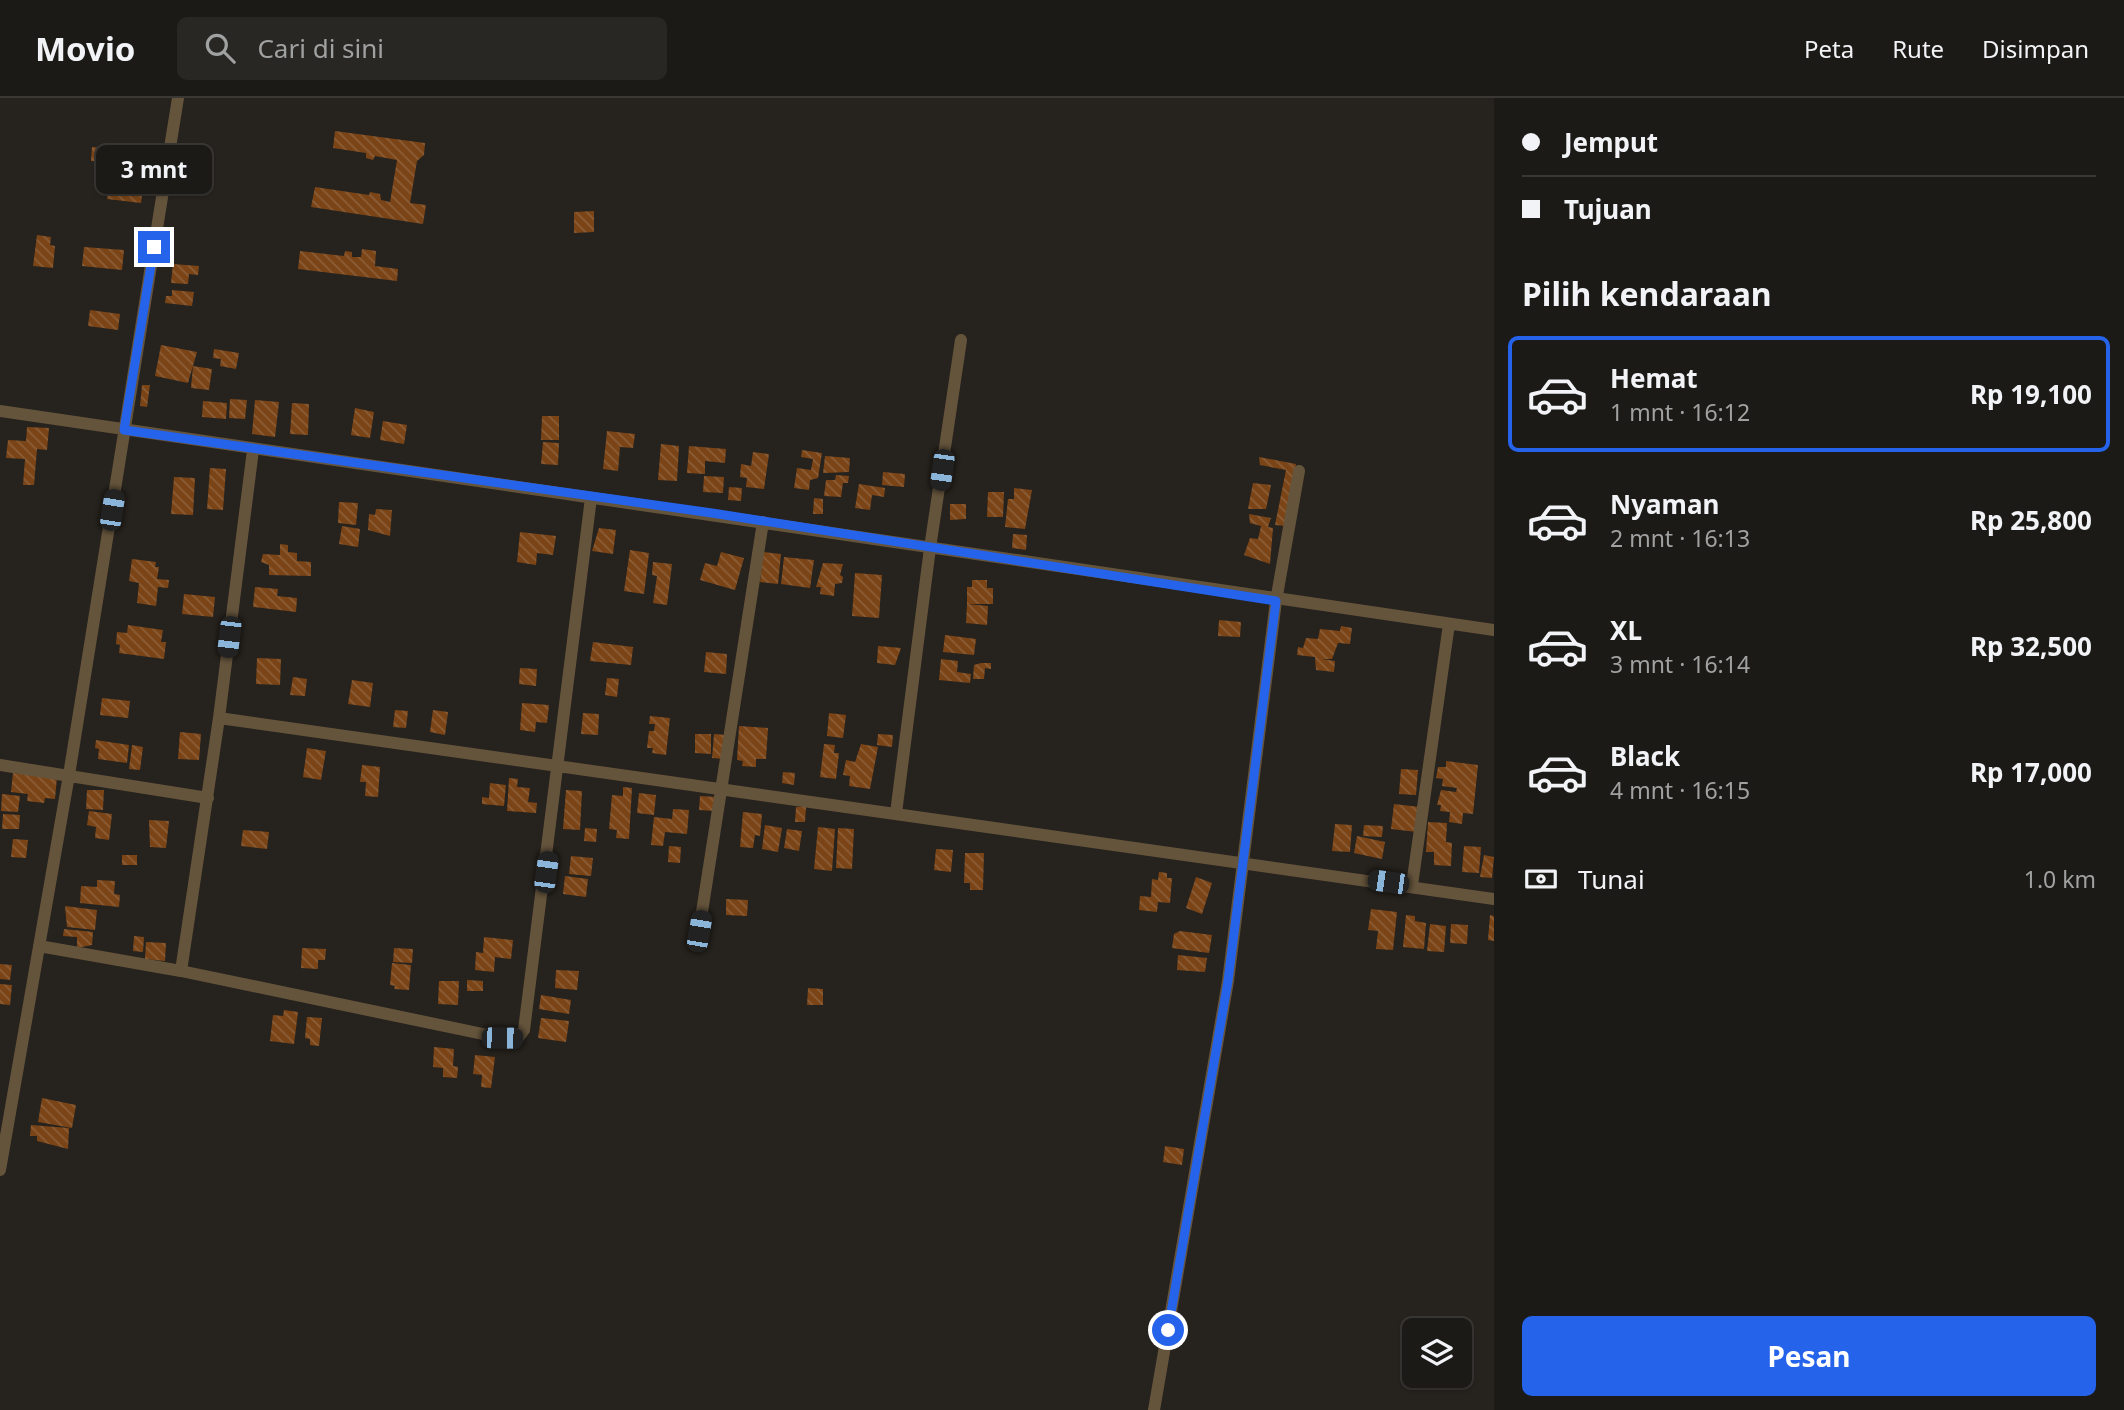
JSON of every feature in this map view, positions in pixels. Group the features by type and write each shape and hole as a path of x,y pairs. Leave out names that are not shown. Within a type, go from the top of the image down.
{"street":[{"path":"0,1170 69,775 178,98"},
{"path":"896,813 930,548 961,340"},
{"path":"0,411 253,450 763,522 1276,601 1494,630"},
{"path":"181,971 208,798 253,450"},
{"path":"1154,1410 1228,981 1276,601 1299,471"},
{"path":"39,946 181,971 502,1038 518,1038 524,1030 560,766 592,498"},
{"path":"699,931 763,522"},
{"path":"1412,885 1449,624"},
{"path":"219,718 1412,885 1494,899"},
{"path":"0,765 208,798"}],"building":[{"path":"335,131 425,143 424,155 417,161 410,203 426,205 423,224 311,207 315,187 369,195 370,192 380,194 381,200 390,202 397,160 375,156 373,160 366,158 366,153 333,148"},
{"path":"92,147 107,148 106,162 91,161"},
{"path":"138,167 154,169 152,189 143,188 141,203 107,199 109,185 135,188"},
{"path":"594,211 594,232 574,233 574,212"},
{"path":"37,235 51,237 50,245 55,246 53,268 33,266"},
{"path":"84,247 124,250 122,270 82,266"},
{"path":"362,249 376,251 375,266 398,269 397,281 298,269 300,251 344,256 345,251 352,252 352,257 361,257"},
{"path":"173,264 199,266 198,275 189,274 188,284 171,283"},
{"path":"172,290 194,292 192,306 165,303 166,296 172,296"},
{"path":"90,310 120,314 118,330 88,326"},
{"path":"161,345 197,352 188,383 155,376"},
{"path":"214,349 239,353 236,369 220,366 221,359 213,358"},
{"path":"193,366 212,369 209,390 191,388"},
{"path":"142,385 150,385 147,407 140,406"},
{"path":"230,399 247,400 245,419 229,418"},
{"path":"255,400 279,402 275,437 252,434"},
{"path":"203,401 227,403 226,419 202,417"},
{"path":"292,403 309,404 308,435 290,434"},
{"path":"355,408 374,412 370,438 351,435"},
{"path":"542,416 559,416 559,440 541,440"},
{"path":"383,421 407,425 404,444 380,440"},
{"path":"27,427 49,428 47,450 37,449 34,485 23,485 25,459 6,458 8,440 26,441"},
{"path":"607,431 635,434 633,448 620,447 618,471 603,469"},
{"path":"543,442 559,443 558,465 541,464"},
{"path":"661,444 679,446 677,481 658,480"},
{"path":"689,446 726,449 725,463 705,461 705,474 687,473"},
{"path":"802,450 822,453 818,478 810,480 809,490 794,488 797,468 811,470 813,459 801,457"},
{"path":"753,452 769,454 764,489 746,487 747,478 740,477 741,464 751,466"},
{"path":"825,456 850,458 849,472 823,473"},
{"path":"1259,457 1296,464 1286,526 1275,525 1286,470 1260,465"},
{"path":"210,468 226,469 223,510 207,509"},
{"path":"883,472 905,474 904,487 882,485"},
{"path":"836,475 849,476 848,483 843,483 841,497 824,496 826,480 835,480"},
{"path":"704,476 724,477 723,493 703,492"},
{"path":"174,477 195,478 193,515 171,514"},
{"path":"1253,483 1271,485 1266,509 1248,509"},
{"path":"859,484 885,488 884,497 872,495 870,510 855,508"},
{"path":"729,487 742,488 741,501 728,500"},
{"path":"1014,488 1032,490 1025,529 1005,527 1008,499 1014,499"},
{"path":"988,492 1004,492 1003,517 987,517"},
{"path":"814,498 823,499 823,514 813,514"},
{"path":"339,502 358,503 356,525 338,523"},
{"path":"950,504 966,504 966,519 950,520"},
{"path":"376,509 392,510 390,536 368,530 369,514 375,515"},
{"path":"1249,514 1271,518 1268,527 1273,528 1270,564 1244,555 1250,538 1258,539 1261,526 1250,523"},
{"path":"342,526 360,529 358,547 339,544"},
{"path":"599,528 616,530 613,554 592,551"},
{"path":"520,532 556,536 553,555 537,553 536,565 517,562"},
{"path":"1013,534 1027,535 1026,550 1012,548"},
{"path":"280,544 288,545 288,552 297,553 297,561 311,562 311,576 269,575 269,565 261,562 263,554 280,555"},
{"path":"630,550 649,553 644,594 624,591"},
{"path":"721,552 744,558 735,590 700,580 705,563 717,566"},
{"path":"763,552 781,554 778,584 760,582"},
{"path":"784,557 814,560 810,588 781,584"},
{"path":"132,559 156,562 155,567 159,567 157,579 169,580 168,588 158,587 156,606 137,603 139,583 129,581"},
{"path":"653,562 672,564 667,605 653,603 657,576 652,575"},
{"path":"823,563 843,564 840,575 843,577 842,583 835,584 834,596 820,594 821,587 816,587"},
{"path":"855,573 882,575 879,618 852,616"},
{"path":"972,580 987,580 987,588 993,588 993,604 967,604 967,587 972,587"},
{"path":"255,587 278,589 277,596 297,598 296,612 253,607"},
{"path":"184,594 215,597 213,617 182,614"},
{"path":"967,604 988,606 987,625 966,623"},
{"path":"1219,620 1241,622 1240,637 1218,636"},
{"path":"128,625 163,630 161,642 166,642 164,659 119,653 120,645 116,644 117,632 127,633"},
{"path":"1341,626 1352,628 1350,644 1338,643 1332,659 1322,659 1335,661 1334,672 1316,670 1315,657 1297,655 1298,647 1303,648 1306,638 1318,639 1320,629 1340,631"},
{"path":"945,635 976,639 974,655 943,652"},
{"path":"593,642 633,647 631,665 590,661"},
{"path":"878,646 901,648 895,665 877,663"},
{"path":"706,652 727,654 726,674 704,672"},
{"path":"257,658 281,659 280,685 256,684"},
{"path":"941,659 958,661 957,672 971,674 970,683 939,680"},
{"path":"991,663 991,669 985,668 984,679 973,679 974,665"},
{"path":"520,668 537,669 536,686 519,684"},
{"path":"293,677 307,679 305,696 290,695"},
{"path":"607,678 619,679 617,697 605,695"},
{"path":"352,680 373,683 370,707 348,704"},
{"path":"102,698 130,701 128,718 100,715"},
{"path":"522,703 549,705 547,723 536,722 535,732 520,730"},
{"path":"395,710 408,711 406,728 393,727"},
{"path":"433,710 448,712 445,735 430,732"},
{"path":"583,713 599,714 598,735 581,734"},
{"path":"829,713 846,715 843,738 827,736"},
{"path":"650,716 670,718 666,755 652,753 653,748 647,748 649,731 654,731 655,724 649,724"},
{"path":"739,726 768,728 766,759 756,759 756,767 742,766 743,761 737,760"},
{"path":"180,732 201,734 199,760 178,759"},
{"path":"695,734 711,734 711,754 695,753"},
{"path":"714,734 727,735 726,759 712,758"},
{"path":"878,734 893,735 892,747 877,745"},
{"path":"96,740 129,745 127,763 98,759"},
{"path":"824,744 835,745 834,753 839,753 836,779 820,777"},
{"path":"861,744 878,747 870,789 849,786 850,776 843,775 846,760 855,762"},
{"path":"132,745 143,747 140,770 129,769"},
{"path":"307,748 326,751 321,780 303,777"},
{"path":"1446,761 1478,765 1473,814 1463,813 1462,824 1449,822 1450,812 1440,811 1441,805 1437,805 1441,790 1456,792 1457,788 1442,786 1443,779 1436,778 1438,767 1446,767"},
{"path":"362,765 380,767 378,797 365,796 366,782 360,782"},
{"path":"1401,769 1418,770 1416,795 1399,794"},
{"path":"783,772 795,773 794,785 782,783"},
{"path":"13,773 57,777 55,799 45,798 44,803 27,801 28,794 11,792"},
{"path":"509,778 518,779 517,787 530,788 528,802 537,803 536,813 507,811"},
{"path":"490,783 506,785 504,806 482,804 482,797 489,798"},
{"path":"623,787 632,788 629,839 616,838 617,830 609,829 612,795 623,796"},
{"path":"87,790 104,790 103,810 86,809"},
{"path":"566,790 582,791 580,830 563,829"},
{"path":"639,793 656,795 654,815 637,813"},
{"path":"2,794 20,796 18,812 1,811"},
{"path":"700,796 717,797 715,811 699,810"},
{"path":"1394,804 1420,807 1417,832 1391,829"},
{"path":"796,807 806,807 805,822 795,822"},
{"path":"673,809 689,810 687,834 665,832 663,846 651,845 654,817 672,819"},
{"path":"89,811 112,814 109,840 95,838 96,827 87,825"},
{"path":"743,812 762,814 760,836 755,835 753,848 740,847"},
{"path":"3,814 20,815 19,829 2,829"},
{"path":"149,820 169,821 166,848 150,847"},
{"path":"1428,822 1447,823 1446,842 1452,843 1451,866 1434,865 1434,852 1426,852"},
{"path":"1335,824 1352,825 1350,852 1332,851"},
{"path":"765,825 782,828 778,852 762,849"},
{"path":"1364,825 1383,826 1382,837 1363,836"},
{"path":"818,827 835,829 832,871 814,869"},
{"path":"585,828 597,829 596,842 584,841"},
{"path":"838,828 854,829 852,869 836,868"},
{"path":"787,829 802,831 799,851 784,848"},
{"path":"243,830 269,832 267,849 241,846"},
{"path":"1357,836 1385,842 1382,859 1354,853"},
{"path":"13,839 28,840 26,858 11,857"},
{"path":"669,846 681,847 680,863 668,862"},
{"path":"1464,846 1481,847 1479,873 1462,872"},
{"path":"936,849 953,850 951,872 934,870"},
{"path":"965,853 984,853 983,890 970,890 970,883 964,883"},
{"path":"122,855 137,855 137,865 122,865"},
{"path":"1484,855 1494,857 1492,878 1480,877"},
{"path":"571,856 593,858 591,876 569,874"},
{"path":"1159,872 1167,873 1167,878 1172,878 1170,903 1158,902 1157,912 1139,910 1140,896 1151,897 1152,879 1158,880"},
{"path":"565,876 588,879 586,897 563,894"},
{"path":"1196,877 1212,883 1202,914 1186,908"},
{"path":"97,880 115,881 114,894 120,895 119,907 80,903 81,886 97,887"},
{"path":"726,899 748,900 747,916 726,915"},
{"path":"65,906 97,910 95,930 67,927"},
{"path":"1371,909 1397,912 1393,950 1376,949 1378,931 1368,930"},
{"path":"1406,915 1415,916 1415,921 1426,923 1424,949 1403,947"},
{"path":"1490,915 1494,916 1494,941 1488,940"},
{"path":"1430,924 1446,926 1444,952 1427,951"},
{"path":"1451,924 1468,925 1467,944 1450,943"},
{"path":"64,929 93,932 92,945 77,948 77,937 63,936"},
{"path":"1180,931 1212,935 1209,953 1172,948 1174,934"},
{"path":"134,936 144,937 143,952 133,951"},
{"path":"484,937 513,940 511,959 495,957 494,972 475,970 476,952 483,953"},
{"path":"146,942 166,943 165,961 145,959"},
{"path":"302,948 326,949 325,960 318,960 318,969 301,968"},
{"path":"394,948 413,949 412,963 393,962"},
{"path":"1178,955 1207,958 1205,972 1177,970"},
{"path":"392,963 411,965 409,990 394,989 395,986 390,985"},
{"path":"0,964 12,965 10,980 0,979"},
{"path":"556,970 579,971 577,990 555,988"},
{"path":"467,980 483,981 483,991 467,991"},
{"path":"439,981 459,981 458,1005 438,1004"},
{"path":"0,984 12,985 10,1005 0,1004"},
{"path":"808,988 823,989 823,1005 807,1005"},
{"path":"541,995 571,1000 569,1014 539,1009"},
{"path":"284,1010 298,1012 294,1044 270,1041 273,1015 283,1016"},
{"path":"307,1017 322,1018 319,1046 310,1045 310,1039 305,1038"},
{"path":"541,1018 569,1021 566,1042 538,1038"},
{"path":"434,1047 454,1049 453,1066 458,1067 457,1078 443,1077 443,1068 433,1067"},
{"path":"475,1055 495,1057 491,1088 481,1087 482,1075 473,1074"},
{"path":"42,1098 76,1105 72,1128 38,1122"},
{"path":"31,1125 69,1128 68,1149 37,1141 37,1136 30,1136"},
{"path":"1165,1146 1184,1149 1182,1165 1163,1162"}],"route":[{"path":"154,247 124,430 712,513 1276,601 1228,981 1168,1330"}]}
